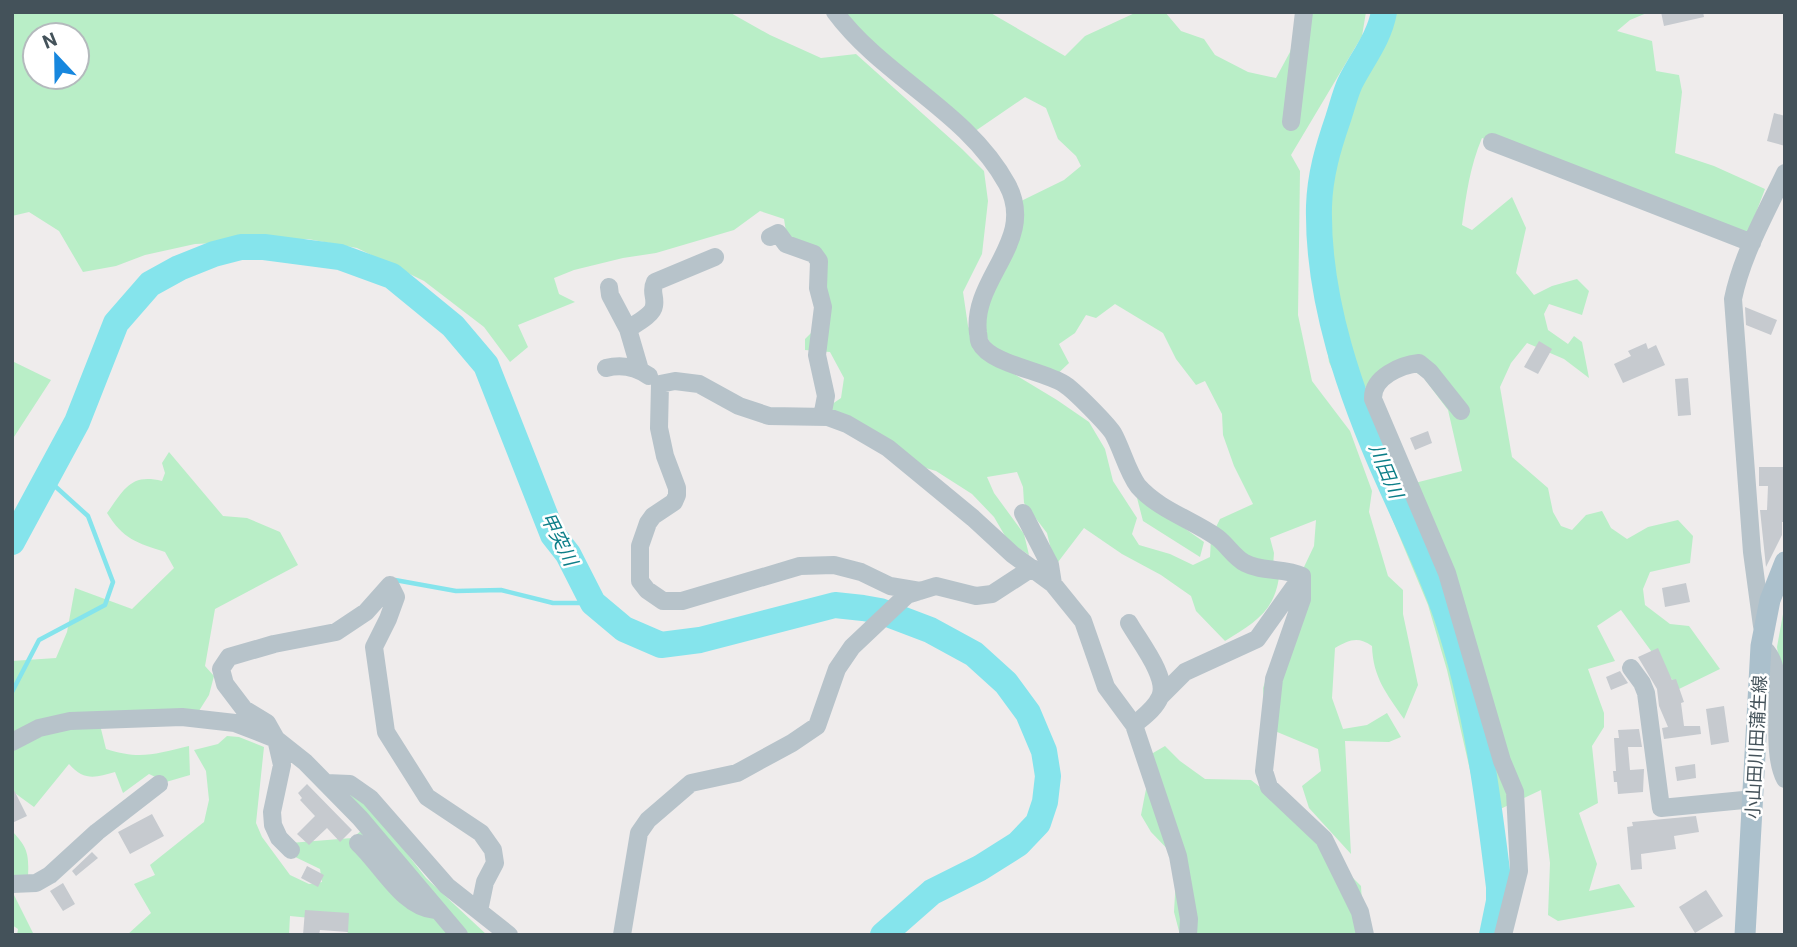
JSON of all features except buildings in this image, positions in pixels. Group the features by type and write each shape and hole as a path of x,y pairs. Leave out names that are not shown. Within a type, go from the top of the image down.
{"main road":[{"name":"小山田川田蒲生線","path":"1745,935 1762,640 1770,600 1785,562"}],"street":[{"path":"835,12 851,34 929,97 980,147 1008,186 1017,208 1014,234 976,318 980,343 995,357 1039,372 1066,385 1111,430 1138,485 1157,502 1218,538 1245,563 1302,576"},
{"path":"1291,122 1304,12"},
{"path":"1492,142 1752,243"},
{"path":"1785,173 1752,243 1735,285 1733,299 1752,552 1762,640 1770,652 1777,674 1776,732 1780,769 1785,779"},
{"path":"770,237 778,233 786,244 814,254 819,261 818,288 823,307 817,355 826,396 822,417"},
{"path":"628,329 652,311 655,305 651,289 654,282 715,257"},
{"path":"608,287 628,329 640,370"},
{"path":"1461,411 1430,372 1419,363 1407,364 1382,378 1373,391 1373,399 1447,573 1502,761 1515,792 1519,871 1503,935"},
{"path":"606,368 614,366 640,370 660,384 676,381 699,384 739,406 769,416 822,417 847,424 888,448 974,518 1012,554 1054,584 1083,621 1106,687 1134,725 1178,856 1189,919 1188,935"},
{"path":"660,384 659,428 677,495 674,502 653,516 640,546 640,581 647,590 663,601 682,601 800,566 834,565 861,572 890,586 914,593"},
{"path":"1023,513 1050,565 1054,584"},
{"path":"622,935 639,833 648,820 691,783 737,773 817,726 837,669 852,647 914,593 936,586 976,596 992,594 1032,568"},
{"path":"1134,725 1152,710 1161,696 1185,672 1257,639 1302,576"},
{"path":"1302,576 1302,599 1274,679 1264,771 1269,787 1324,839 1360,912 1365,935"},
{"path":"291,850 279,838 273,825 272,812 282,765 276,738 267,723 244,709 225,684 221,669 229,657 274,644 336,632 366,612 390,585 396,597 374,648 386,732 427,797 481,833 493,850 495,863 485,882 479,911"},
{"path":"1129,623 1161,678 1161,696"},
{"path":"1631,668 1646,693 1661,808 1754,799"},
{"path":"12,742 39,728 70,721 168,717 235,723 276,738 306,762 360,818 459,935"},
{"path":"326,783 351,785 370,798 447,886 509,935"},
{"path":"12,884 36,883 50,875 97,832 159,785"},
{"path":"358,843 374,857 401,894 424,909 436,910"}],"green space":[{"path":"12,12 729,12 770,35 821,58 856,54 984,171 988,201 982,254 963,292 968,326 981,354 1089,422 1105,449 1113,481 1137,518 1132,534 1139,545 1170,554 1193,565 1210,557 1211,538 1279,577 1276,589 1261,616 1225,641 1196,611 1191,596 1084,528 1055,566 1047,533 1024,503 1023,487 1017,472 987,477 994,493 1024,534 1029,555 1008,541 994,517 972,494 936,471 892,458 822,411 841,398 844,378 830,352 805,350 805,339 814,330 815,256 787,238 784,219 760,211 734,230 656,253 574,270 554,278 559,294 575,302 518,325 528,347 510,362 484,327 424,281 357,248 308,239 195,244 145,255 116,266 83,272 59,231 29,212 12,216"},
{"path":"832,12 989,12 1065,56 1085,36 1137,12 1165,12 1181,31 1204,39 1215,55 1248,72 1276,78 1290,52 1303,12 1366,12 1362,36 1291,155 1300,171 1298,315 1312,381 1350,431 1372,491 1369,512 1388,576 1403,590 1403,614 1418,685 1404,719 1378,677 1372,646 1354,640 1335,648 1332,698 1343,729 1367,725 1387,713 1401,737 1389,742 1345,741 1351,854 1309,808 1302,786 1321,771 1318,749 1265,727 1263,688 1304,567 1314,546 1316,520 1270,538 1274,553 1273,566 1243,554 1214,531 1220,519 1253,504 1234,466 1223,435 1222,414 1205,381 1196,385 1176,359 1163,333 1115,304 1096,318 1086,315 1075,333 1059,344 1069,363 1050,381 994,348 983,332 981,315 1017,203 1064,180 1081,166 1076,156 1058,139 1046,108 1025,97 968,136"},
{"path":"1374,12 1649,12 1630,20 1617,31 1652,41 1656,71 1679,75 1682,92 1675,153 1714,166 1765,189 1745,242 1482,138 1467,192 1462,225 1472,230 1512,197 1526,228 1516,273 1534,295 1552,286 1577,279 1589,291 1582,315 1549,304 1544,314 1548,330 1568,344 1574,336 1582,342 1589,378 1564,359 1527,343 1511,363 1500,387 1512,457 1548,488 1553,512 1561,526 1572,530 1586,515 1602,511 1611,528 1627,539 1648,527 1678,520 1693,536 1690,563 1650,572 1643,589 1645,605 1670,624 1689,626 1720,669 1679,689 1621,610 1597,626 1615,661 1588,669 1604,713 1604,727 1592,746 1598,803 1579,813 1597,864 1589,891 1619,884 1635,907 1558,921 1548,915 1550,863 1541,790 1481,818 1447,670 1428,605 1388,509 1403,486 1462,471 1448,410 1423,377 1406,366 1346,398 1329,362 1324,327 1330,240 1314,168 1315,151 1374,23"},
{"path":"12,361 51,380 12,440"},
{"path":"169,452 223,516 247,518 280,532 298,565 215,609 205,666 214,676 209,695 197,714 100,725 106,749 118,752 148,755 189,746 190,775 166,782 149,774 123,793 115,772 90,777 69,764 34,807 12,791 12,661 56,658 67,632 75,588 132,609 174,568 165,552 132,539 119,529 107,513 129,485 142,479 162,481 165,473 162,463"},
{"path":"1136,494 1204,542 1200,557 1143,521"},
{"path":"1785,603 1785,728 1777,647"},
{"path":"227,736 239,737 264,747 256,823 262,837 290,875 309,884 322,882 320,869 289,854 290,843 352,838 361,831 328,794 354,791 380,819 426,878 487,935 351,935 331,920 290,916 289,935 127,935 151,913 134,884 155,875 150,865 204,822 209,800 206,771 194,750 218,744"},
{"path":"1165,746 1205,779 1251,780 1269,794 1361,886 1361,935 1180,935 1174,912 1177,859 1151,832 1141,815 1153,753"},
{"path":"12,831 28,857 28,877 12,884"},
{"path":"12,891 34,935 17,935 18,929 12,925"}],"waterway":[{"name":"川田川","path":"1384,12 1374,40 1348,87 1325,162 1319,206 1324,277 1330,312 1350,381 1375,449 1441,600 1466,683 1485,785 1499,887 1492,935"},
{"name":"甲突川","path":"12,542 77,422 116,323 150,284 179,268 241,247 264,247 340,257 392,276 453,326 486,365 553,535 568,554 593,603 624,629 661,645 700,640 835,605 863,608 880,611 930,630 974,654 1006,683 1028,713 1044,751 1048,776 1045,802 1038,823 1018,844 980,868 932,892 883,935"},
{"path":"12,692 39,640 105,605 113,582 88,516 46,478"},
{"path":"395,580 456,591 501,590 553,603 593,603"}]}
